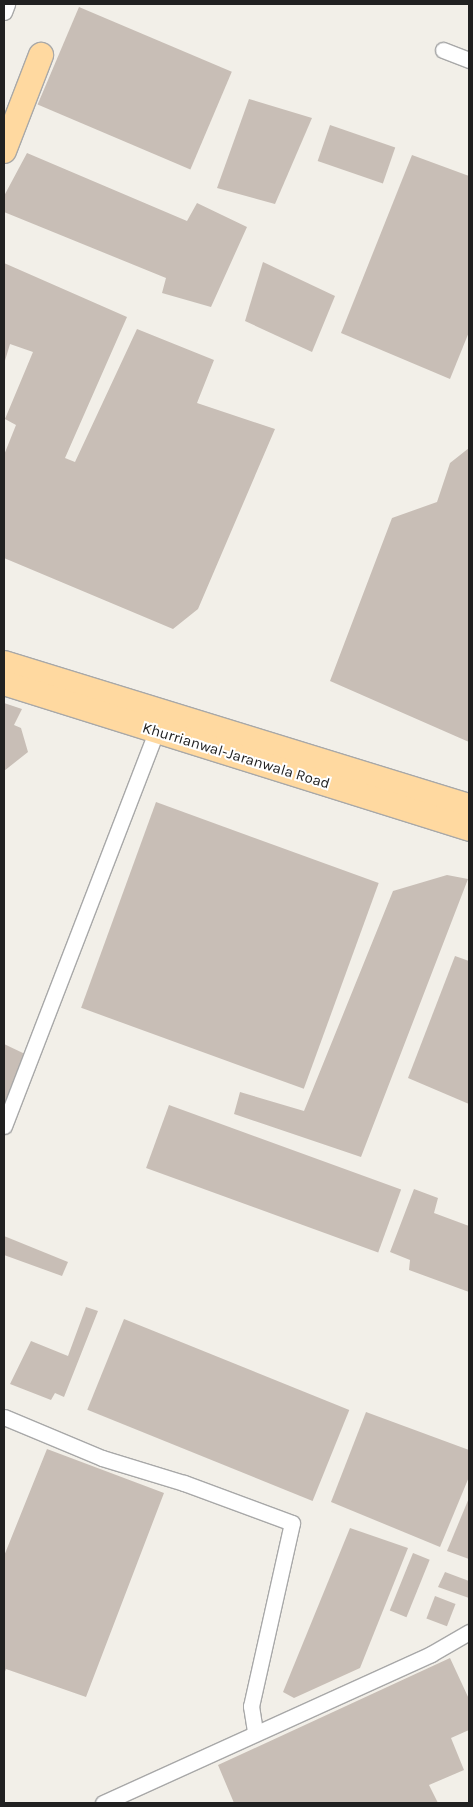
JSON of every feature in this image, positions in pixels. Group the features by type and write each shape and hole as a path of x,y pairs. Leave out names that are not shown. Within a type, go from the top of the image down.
{"main road":[{"path":"4,151 41,55"},
{"name":"Khurrianwal-Jaranwala Road","path":"4,662 160,721 469,828"},
{"name":"Khurrianwal-Jaranwala Road","path":"4,683 160,721 469,806"}],"street":[{"path":"4,12 7,4"},
{"path":"443,50 469,60"},
{"path":"4,1126 160,721"},
{"path":"4,1417 102,1458 184,1483 292,1523 251,1706 255,1732"},
{"path":"104,1803 247,1739 255,1732 431,1654 469,1632"}],"building":[{"path":"79,7 232,72 190,169 38,105"},
{"path":"249,99 312,118 275,204 217,188"},
{"path":"330,125 395,147 383,183 318,161"},
{"path":"27,153 187,221 197,203 247,227 211,307 162,293 166,278 4,212 4,196"},
{"path":"412,155 469,176 469,332 450,379 341,333"},
{"path":"263,262 335,296 312,352 245,321"},
{"path":"4,263 127,317 65,458 75,462 137,329 214,360 197,403 275,429 198,609 173,629 4,558 4,455 16,425 5,419 33,352 10,344 4,364"},
{"path":"469,448 469,742 330,681 392,518 437,502 450,463"},
{"path":"4,703 22,709 14,725 21,728 28,752 4,771"},
{"path":"156,802 379,883 304,1089 81,1008"},
{"path":"447,875 468,879 361,1157 234,1114 240,1092 304,1111 393,891"},
{"path":"455,956 469,961 469,1104 408,1078"},
{"path":"4,1044 25,1054 4,1105"},
{"path":"169,1105 401,1189 378,1252 146,1168"},
{"path":"414,1189 438,1198 434,1213 469,1226 469,1292 409,1270 410,1260 390,1252"},
{"path":"4,1236 68,1262 62,1276 4,1255"},
{"path":"86,1307 98,1311 64,1397 55,1393 51,1400 10,1384 31,1341 68,1356"},
{"path":"124,1319 349,1410 313,1501 87,1410"},
{"path":"366,1412 469,1450 469,1477 440,1547 331,1502"},
{"path":"47,1449 164,1493 86,1697 6,1669 4,1674 4,1556"},
{"path":"469,1498 469,1559 447,1551"},
{"path":"350,1528 408,1548 360,1668 294,1698 283,1692"},
{"path":"413,1553 430,1560 406,1617 390,1610"},
{"path":"445,1572 469,1581 469,1598 438,1587"},
{"path":"435,1596 456,1604 447,1626 426,1618"},
{"path":"450,1658 469,1699 469,1730 451,1738 464,1770 429,1785 438,1803 234,1803 218,1765"}]}
